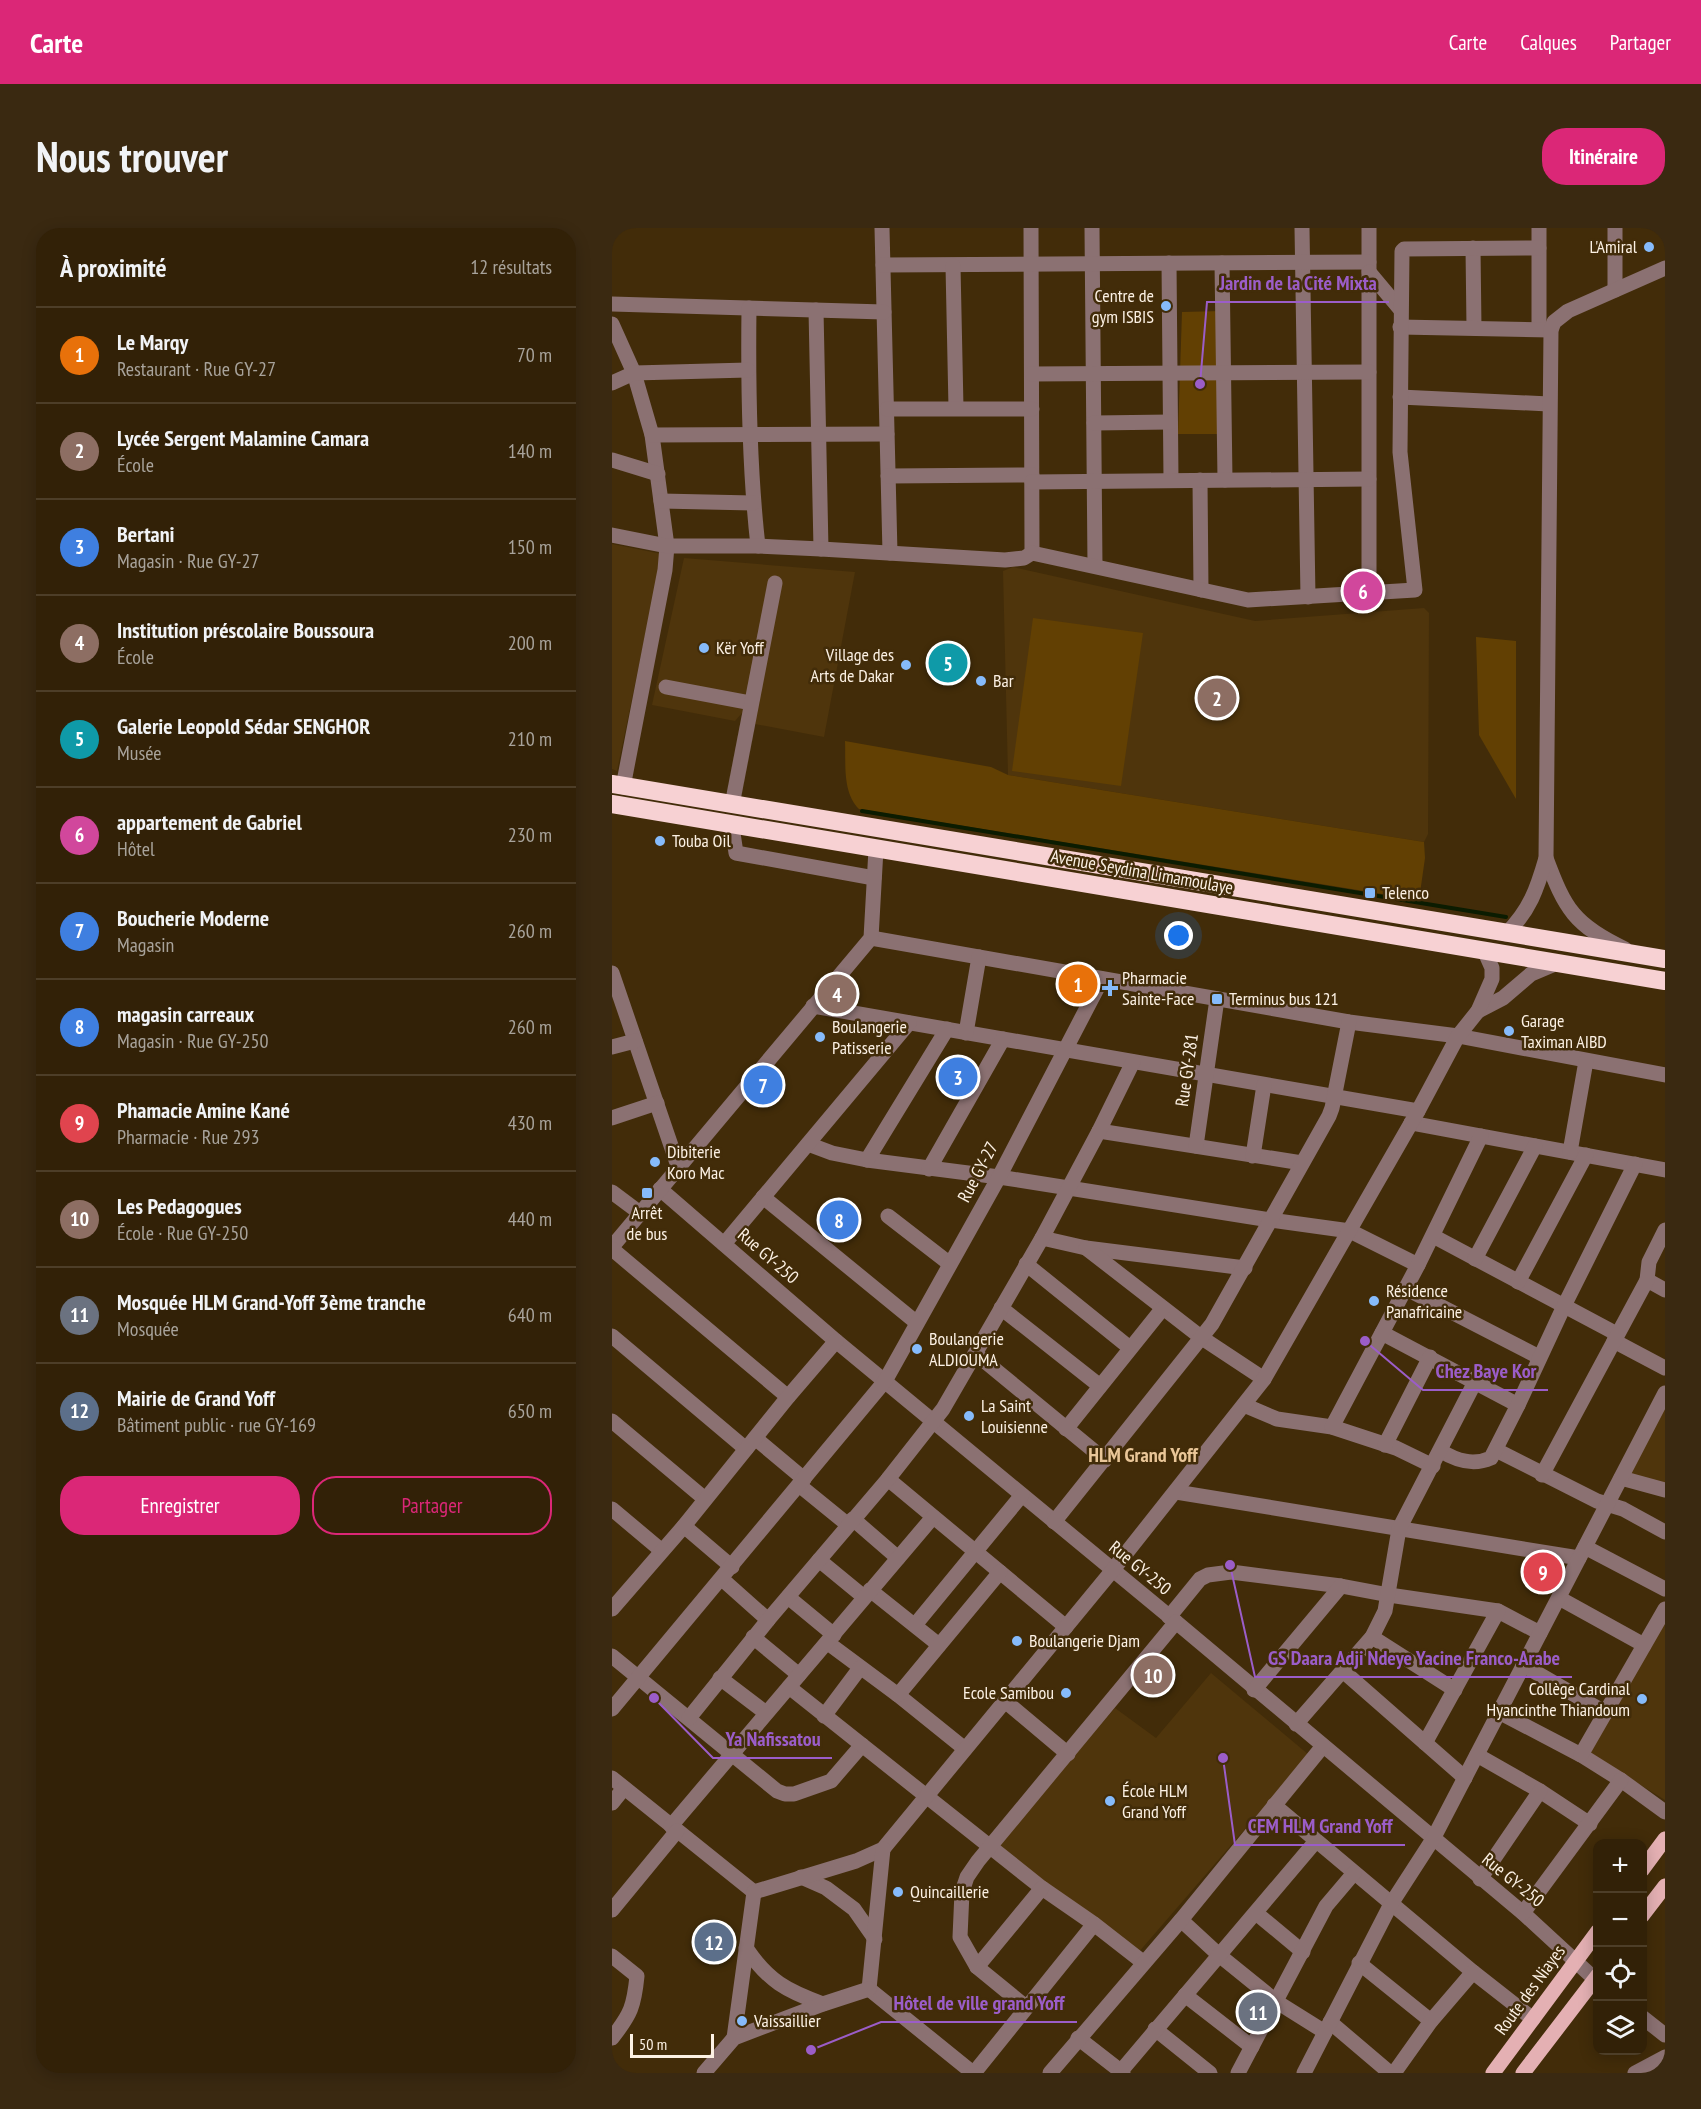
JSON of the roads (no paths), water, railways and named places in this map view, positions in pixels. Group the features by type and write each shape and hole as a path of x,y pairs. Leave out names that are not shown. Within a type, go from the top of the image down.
{"highway":[{"name":"Avenue Seydina Limamoulaye","path":"617,786 1665,959"},
{"name":"Avenue Seydina Limamoulaye","path":"612,804 1665,981"}],"main road":[{"path":"1647,1863 1665,1839"},
{"path":"1647,1910 1664,1891"},
{"name":"Route des Niayes","path":"1493,2073 1593,1938"},
{"path":"1523,2073 1593,1982"}],"street":[{"path":"882,228 890,553"},
{"path":"1031,228 1032,553"},
{"path":"1092,228 1095,566"},
{"path":"1302,228 1308,597"},
{"path":"1369,228 1369,594"},
{"path":"1506,934 1526,911 1534,896 1546,858 1550,404 1539,228"},
{"path":"1615,228 1615,290"},
{"path":"1473,248 1474,328"},
{"path":"612,535 667,546 758,546 1005,560 1024,558 1032,553 1248,600 1415,591 1400,452 1402,251 1404,249 1539,248"},
{"path":"883,265 1304,262 1369,267 1400,309"},
{"path":"1169,263 1172,480"},
{"path":"1222,263 1225,480"},
{"path":"953,266 956,408"},
{"path":"1400,327 1545,329 1568,311 1665,268"},
{"path":"612,304 884,312"},
{"path":"748,308 749,435 758,546"},
{"path":"816,310 822,549"},
{"path":"612,324 634,373 652,435 667,546 665,570 617,786"},
{"path":"612,383 634,373 748,370"},
{"path":"1032,374 1224,371 1369,372"},
{"path":"1400,397 1550,404"},
{"path":"887,409 1032,409"},
{"path":"1094,423 1170,422"},
{"path":"652,435 887,434"},
{"path":"612,460 658,474"},
{"path":"888,476 1094,482 1369,479"},
{"path":"1200,480 1201,590"},
{"path":"661,501 753,503"},
{"path":"732,805 775,583"},
{"path":"666,687 751,703"},
{"path":"729,824 736,853 874,879"},
{"path":"788,1397 612,1248 871,938 876,849"},
{"path":"1546,858 1559,892 1581,923 1612,943 1636,954"},
{"path":"871,938 1349,1022 1458,1036 1665,1075"},
{"path":"754,1892 856,1861 884,1849 1066,1628 1244,1405 1264,1379 1350,1231 1458,1036 1478,1011 1492,979 1492,968 1484,950"},
{"path":"966,1032 979,957"},
{"path":"1478,1011 1503,998 1531,974 1557,963"},
{"path":"612,972 678,1167"},
{"name":"Rue GY-27","path":"612,1709 885,1381 999,1177 1102,979"},
{"name":"Rue GY-281","path":"1196,1146 1217,999"},
{"path":"813,1006 1334,1097 1481,1136 1665,1170"},
{"path":"1054,1522 1212,1324 1329,1116 1349,1022"},
{"path":"724,1244 909,1023"},
{"path":"867,1160 947,1029"},
{"path":"928,1169 1003,1039"},
{"path":"612,1047 635,1041"},
{"path":"1570,1152 1586,1061"},
{"path":"689,1718 753,1637 888,1479 944,1409 1069,1190 1133,1062"},
{"path":"1253,1156 1264,1085"},
{"path":"612,1118 657,1103"},
{"path":"1099,1131 1302,1163"},
{"path":"1332,1427 1418,1265 1481,1136"},
{"path":"808,1144 832,1153 867,1160 999,1177 1069,1190 1350,1231 1418,1265"},
{"path":"1475,1258 1535,1146"},
{"path":"1518,1282 1586,1155"},
{"path":"1441,1450 1453,1458 1475,1462 1491,1458 1635,1164"},
{"name":"Rue GY-250","path":"660,1189 836,1341 1523,1913 1593,1976"},
{"path":"612,1192 640,1213"},
{"path":"763,1197 917,1323"},
{"path":"888,1216 950,1264"},
{"path":"1542,1475 1647,1280 1649,1262 1665,1230"},
{"path":"1432,1236 1564,1306 1665,1368"},
{"path":"1042,1238 1086,1248 1245,1268"},
{"path":"1086,1248 1202,1338 1264,1379"},
{"path":"1026,1264 1130,1347"},
{"path":"1647,1280 1665,1290"},
{"path":"1405,1288 1539,1357"},
{"path":"1001,1308 1100,1386"},
{"path":"1066,1429 1163,1308"},
{"path":"1382,1334 1518,1405"},
{"path":"612,1336 898,1558"},
{"path":"615,1600 684,1526 836,1341"},
{"path":"976,1353 1104,1461"},
{"path":"1385,1445 1430,1358"},
{"path":"1296,1724 1372,1637 1380,1624 1389,1595 1399,1529 1475,1382"},
{"path":"1304,2073 1391,1904 1433,1839 1465,1779 1665,1393"},
{"path":"1244,1405 1277,1419 1332,1427 1410,1454 1433,1466"},
{"path":"612,1421 705,1499"},
{"path":"1496,1450 1597,1501 1615,1505 1665,1532"},
{"path":"1621,1478 1665,1490"},
{"path":"888,1479 1066,1628"},
{"path":"1176,1492 1399,1529 1582,1552 1665,1589"},
{"path":"915,1625 1022,1495"},
{"path":"612,1509 662,1551"},
{"path":"612,1910 731,1755 933,1517"},
{"path":"684,1526 768,1620"},
{"path":"819,1560 915,1625 939,1645"},
{"path":"898,1695 1000,1572"},
{"path":"1026,2007 977,1967 960,1937 962,1892 967,1877 990,1846 1068,1754 1200,1579 1208,1575 1230,1572 1341,1586 1498,1611 1540,1633"},
{"path":"1254,1690 1341,1586"},
{"path":"788,1598 860,1668 898,1695 965,1749"},
{"path":"1558,1598 1644,1645"},
{"path":"1581,1755 1665,1609"},
{"path":"1425,1743 1498,1611"},
{"path":"753,1637 799,1675"},
{"path":"1372,1637 1455,1690"},
{"path":"612,1656 731,1755 777,1791 785,1794 794,1794 831,1781 862,1745"},
{"path":"1523,1665 1606,1713"},
{"path":"824,1716 860,1668"},
{"path":"1343,1671 1465,1779"},
{"path":"720,1678 766,1713"},
{"path":"789,1687 1042,1888 1094,1924 1144,1964"},
{"path":"1005,1701 1068,1754"},
{"path":"1499,1712 1581,1755 1665,1812"},
{"path":"1050,2073 1144,1964 1323,1746"},
{"path":"1477,1755 1540,1791 1590,1824"},
{"path":"612,1778 754,1892"},
{"path":"1523,1913 1621,1780"},
{"path":"612,1803 624,1788"},
{"path":"1480,1879 1540,1791"},
{"path":"1274,1805 1473,1972 1533,2019"},
{"path":"1078,2038 1122,2072 1155,2029 1316,1841"},
{"path":"869,1989 884,1849"},
{"path":"1238,2073 1326,1906 1354,1873"},
{"path":"801,1877 826,1888 854,1909 874,1939"},
{"path":"977,1967 1042,1888"},
{"path":"734,2038 754,1892"},
{"path":"1256,1913 1303,1952"},
{"path":"1180,1920 1277,2002 1328,2027 1392,2073 1431,2021 1473,1972"},
{"path":"869,1989 974,2073 1094,1924"},
{"path":"746,1948 757,1964 774,1981 823,2004"},
{"path":"612,1956 637,1976 634,2004 625,2022 612,2038"},
{"path":"1359,1964 1431,2021"},
{"path":"707,2072 734,2038 869,1989"},
{"path":"1185,1995 1252,2047"},
{"path":"1647,2021 1665,2035"},
{"path":"1155,2029 1210,2073"},
{"path":"1635,2073 1665,2057"}],"waterway":[{"path":"862,811 1506,917"}],"place":[{"name":"L'Amiral","path":"1649,247"},
{"name":"Centre de gym ISBIS","path":"1166,306"},
{"name":"Jardin de la Cité Mixta","path":"1200,384"},
{"name":"appartement de Gabriel","path":"1363,591"},
{"name":"Kër Yoff","path":"704,648"},
{"name":"Galerie Leopold Sédar SENGHOR","path":"948,663"},
{"name":"Village des Arts de Dakar","path":"906,665"},
{"name":"Bar","path":"981,681"},
{"name":"Lycée Sergent Malamine Camara","path":"1217,698"},
{"name":"Touba Oil","path":"660,841"},
{"name":"Telenco","path":"1370,893"},
{"name":"Le Marqy","path":"1078,984"},
{"name":"Pharmacie Sainte-Face","path":"1110,988"},
{"name":"Institution préscolaire Boussoura","path":"837,994"},
{"name":"Terminus bus 121","path":"1217,999"},
{"name":"Garage Taximan AIBD","path":"1509,1031"},
{"name":"Boulangerie Patisserie","path":"820,1037"},
{"name":"Bertani","path":"958,1077"},
{"name":"Boucherie Moderne","path":"763,1085"},
{"name":"Dibiterie Koro Mac","path":"655,1162"},
{"name":"Arrêt de bus","path":"647,1193"},
{"name":"magasin carreaux","path":"839,1220"},
{"name":"Résidence Panafricaine","path":"1374,1301"},
{"name":"Chez Baye Kor","path":"1365,1341"},
{"name":"Boulangerie ALDIOUMA","path":"917,1349"},
{"name":"La Saint Louisienne","path":"969,1416"},
{"name":"GS Daara Adji Ndeye Yacine Franco-Arabe","path":"1230,1565"},
{"name":"Phamacie Amine Kané","path":"1543,1572"},
{"name":"Boulangerie Djam","path":"1017,1641"},
{"name":"Les Pedagogues","path":"1153,1675"},
{"name":"Ecole Samibou","path":"1066,1693"},
{"name":"Ya Nafissatou","path":"654,1698"},
{"name":"Collège Cardinal Hyancinthe Thiandoum","path":"1642,1699"},
{"name":"CEM HLM Grand Yoff","path":"1223,1758"},
{"name":"École HLM Grand Yoff","path":"1110,1801"},
{"name":"Quincaillerie","path":"898,1892"},
{"name":"Mairie de Grand Yoff","path":"714,1942"},
{"name":"Mosquée HLM Grand-Yoff 3ème tranche","path":"1258,2012"},
{"name":"Vaissaillier","path":"742,2021"},
{"name":"Hôtel de ville grand Yoff","path":"811,2050"}],"district":[{"name":"HLM Grand Yoff","path":"1143,1455"}]}
